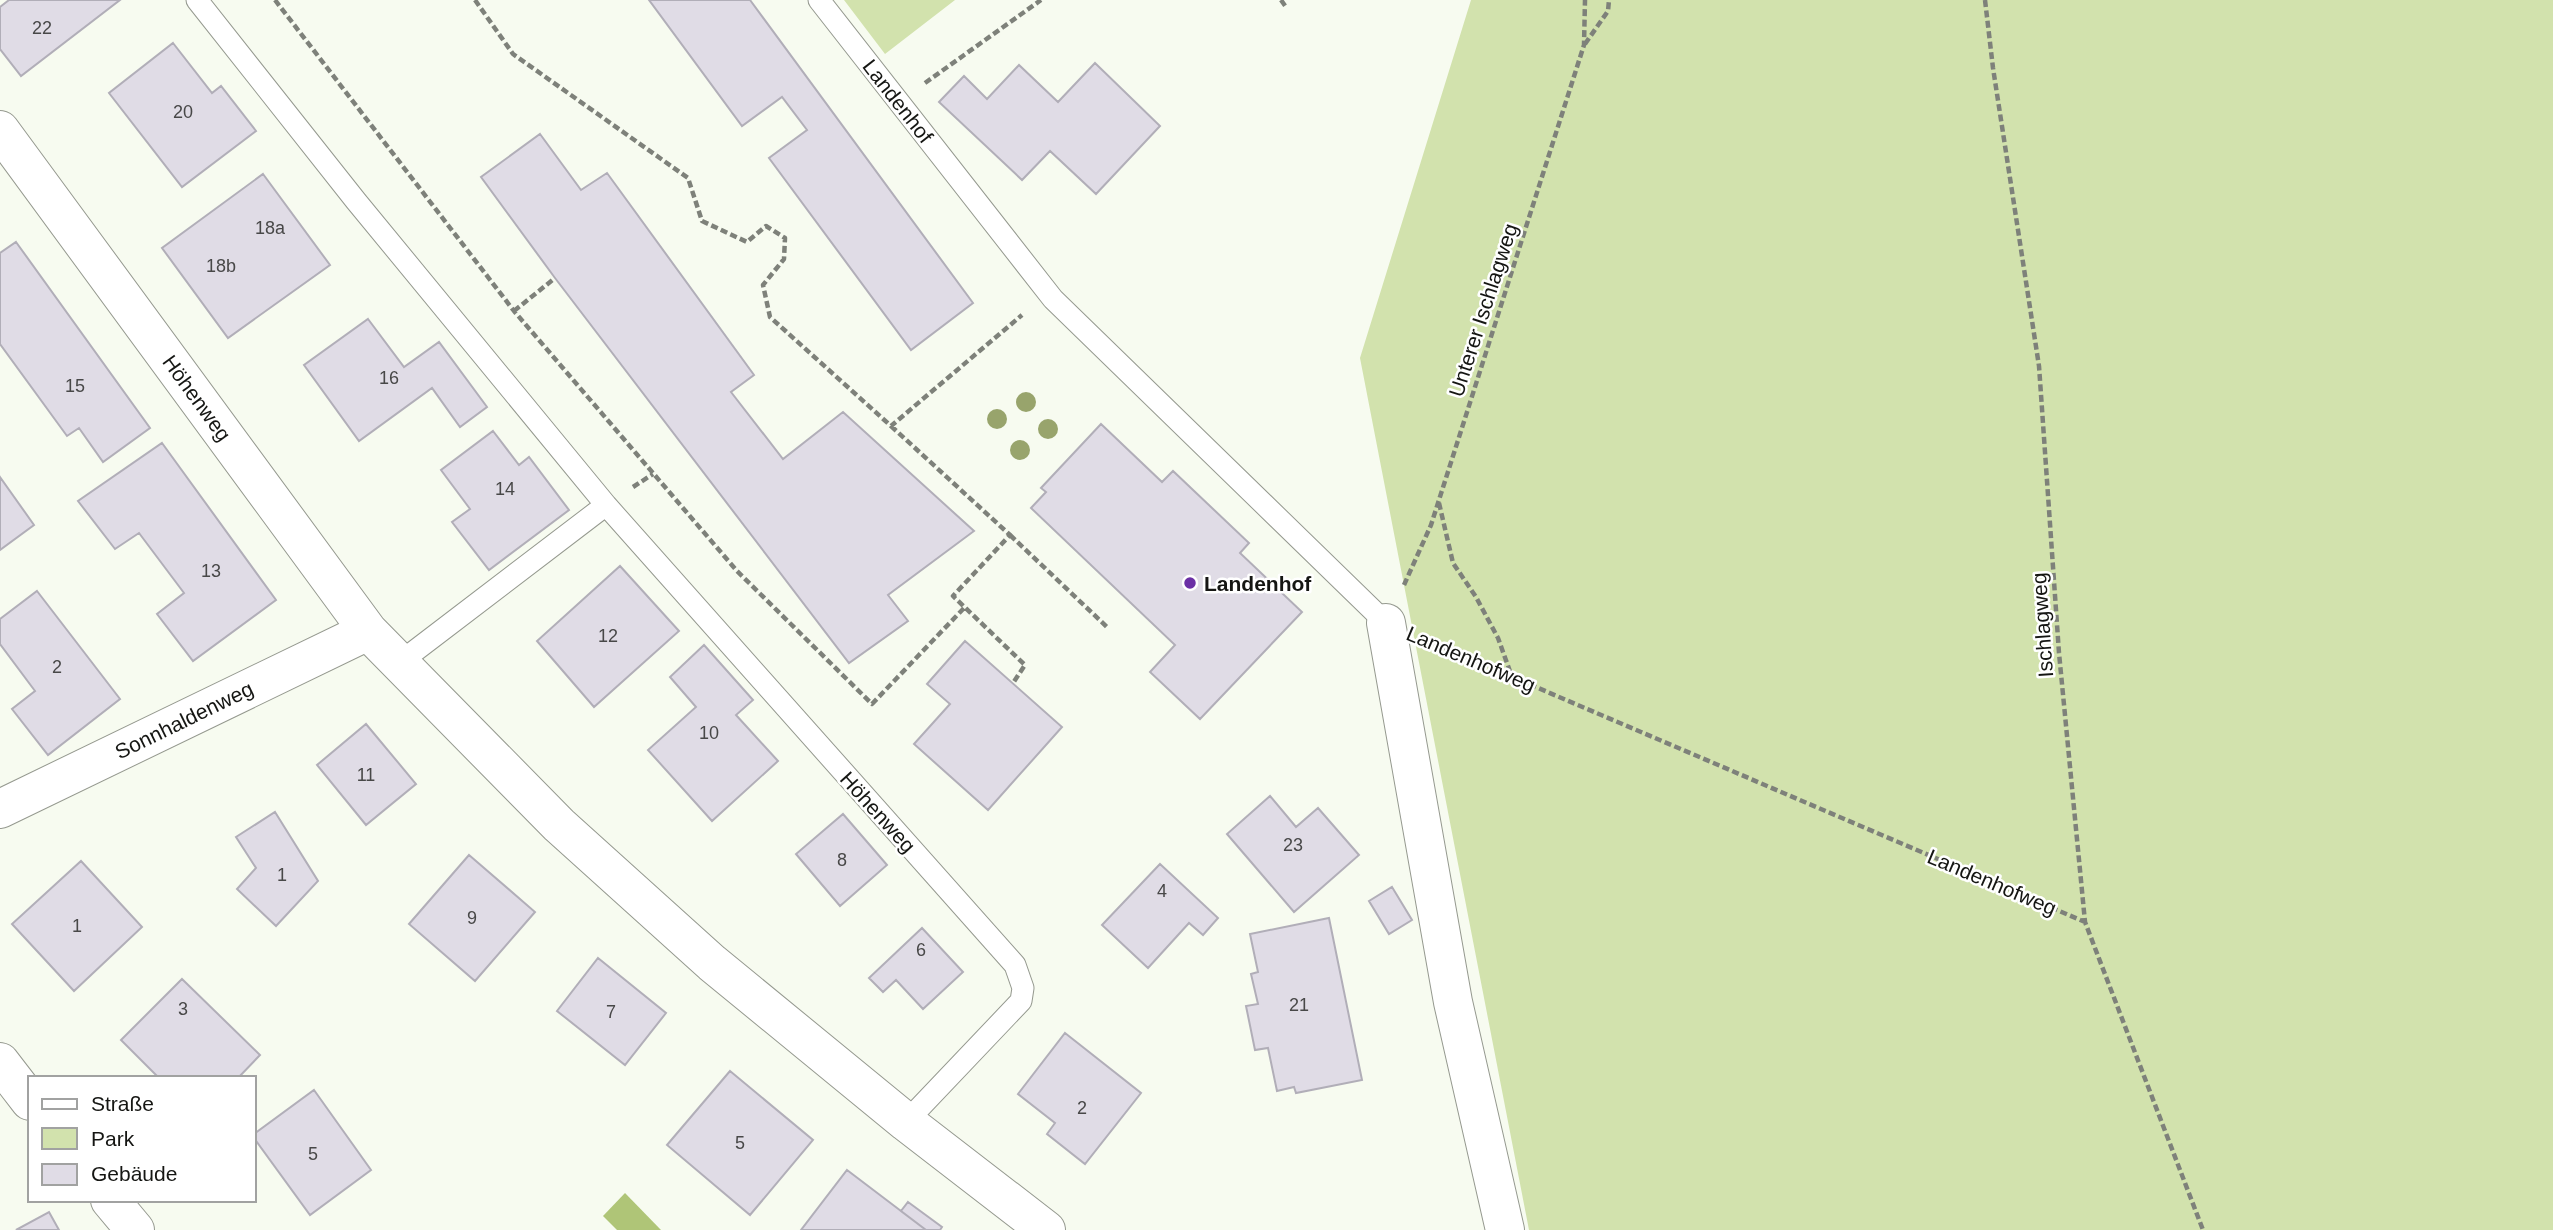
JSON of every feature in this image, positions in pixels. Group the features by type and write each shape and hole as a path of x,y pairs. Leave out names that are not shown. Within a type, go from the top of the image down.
{"street":[{"name":"Höhenweg","path":"0,130 368,632 569,834 712,963 906,1122 1046,1230"},
{"name":"Landenhofweg","path":"1386,623 1453,1003 1506,1230"},
{"name":"Sonnhaldenweg","path":"7,793 368,632"},
{"path":"0,1062 28,1098"},
{"path":"112,1202 135,1230"}],"lane":[{"name":"Höhenweg","path":"197,0 356,201 606,505 1015,965 1024,988 1021,1001 906,1122"},
{"name":"Landenhof","path":"819,0 1048,293 1386,623"},
{"path":"399,663 606,505"}],"path":[{"path":"275,0 514,311 737,571 872,704 965,607"},
{"path":"475,0 513,54 688,178 702,221 747,242 766,226 785,238 784,258 763,285 770,317 1107,626"},
{"path":"898,102 1041,0"},
{"path":"1281,0 1286,7"},
{"name":"Unterer Ischlagweg","path":"1386,623 1431,526 1439,502 1584,45 1585,0"},
{"path":"1584,45 1608,10 1609,0"},
{"name":"Ischlagweg","path":"1985,0 2039,366 2059,653 2085,922 2203,1230"},
{"path":"514,311 555,278"},
{"path":"891,426 1048,293"},
{"path":"1439,502 1453,563 1476,597 1498,638 1512,677"},
{"path":"1010,535 953,596 1025,665 1013,683"},
{"name":"Landenhofweg","path":"1386,623 2085,922"}],"green space":[{"path":"844,0 955,0 885,54"},
{"path":"1471,0 2553,0 2553,1230 1529,1230 1360,358"}],"shaded area":[{"path":"625,1193 661,1230 617,1230 603,1216"}],"building":[{"path":"9,0 120,0 21,76 0,49 0,7"},
{"path":"649,0 750,0 973,303 911,350 769,158 807,130 782,97 742,126"},
{"path":"173,43 212,93 221,86 256,131 182,187 109,93"},
{"path":"1095,63 1160,126 1096,194 1050,151 1022,180 939,102 964,76 987,99 1019,65 1058,102"},
{"path":"540,134 581,190 607,173 754,375 731,392 783,459 843,412 974,531 888,595 908,621 849,663 481,177"},
{"path":"263,174 330,265 228,338 162,248"},
{"path":"16,242 150,428 103,462 79,428 67,436 0,344 0,253"},
{"path":"368,319 404,367 439,342 487,407 460,427 432,388 359,441 304,365"},
{"name":"Landenhof","path":"1101,424 1162,482 1173,471 1249,543 1240,553 1302,612 1200,719 1150,672 1175,645 1031,508 1046,492 1041,488"},
{"path":"493,431 519,465 529,457 569,510 489,570 452,522 470,509 441,470"},
{"path":"162,443 276,600 193,661 157,614 184,593 139,533 115,549 78,501"},
{"path":"0,477 34,525 0,550"},
{"path":"620,566 679,631 594,707 537,641"},
{"path":"37,591 120,699 48,755 12,709 35,691 0,644 0,619"},
{"path":"965,641 1062,727 988,810 914,744 950,704 927,684"},
{"path":"704,645 753,700 736,715 778,761 712,821 648,750 696,707 670,677"},
{"path":"366,724 416,784 366,825 317,765"},
{"path":"1270,796 1296,827 1318,808 1359,855 1294,912 1227,834"},
{"path":"275,812 318,881 276,926 237,889 256,868 236,837"},
{"path":"843,814 887,865 840,906 796,854"},
{"path":"469,855 535,912 475,981 409,924"},
{"path":"81,861 142,927 74,991 12,924"},
{"path":"1160,864 1218,918 1203,935 1189,923 1148,968 1102,925"},
{"path":"1392,887 1412,920 1389,934 1369,901"},
{"path":"1329,918 1362,1080 1296,1093 1294,1087 1277,1091 1268,1048 1255,1050 1246,1006 1258,1004 1251,974 1258,972 1250,934"},
{"path":"922,928 963,972 923,1009 896,980 883,992 869,978"},
{"path":"598,958 666,1013 625,1065 557,1011"},
{"path":"182,979 260,1055 240,1076 157,1076 121,1040"},
{"path":"1065,1033 1141,1093 1085,1164 1047,1134 1055,1123 1018,1094"},
{"path":"730,1071 813,1140 750,1215 667,1145"},
{"path":"314,1090 371,1170 310,1215 256,1141 256,1133"},
{"path":"847,1170 901,1211 926,1230 801,1230"},
{"path":"908,1202 942,1227 940,1230 926,1230 901,1211"},
{"path":"49,1212 59,1230 16,1230"}],"place":[{"name":"Landenhof","path":"1190,583"}]}
